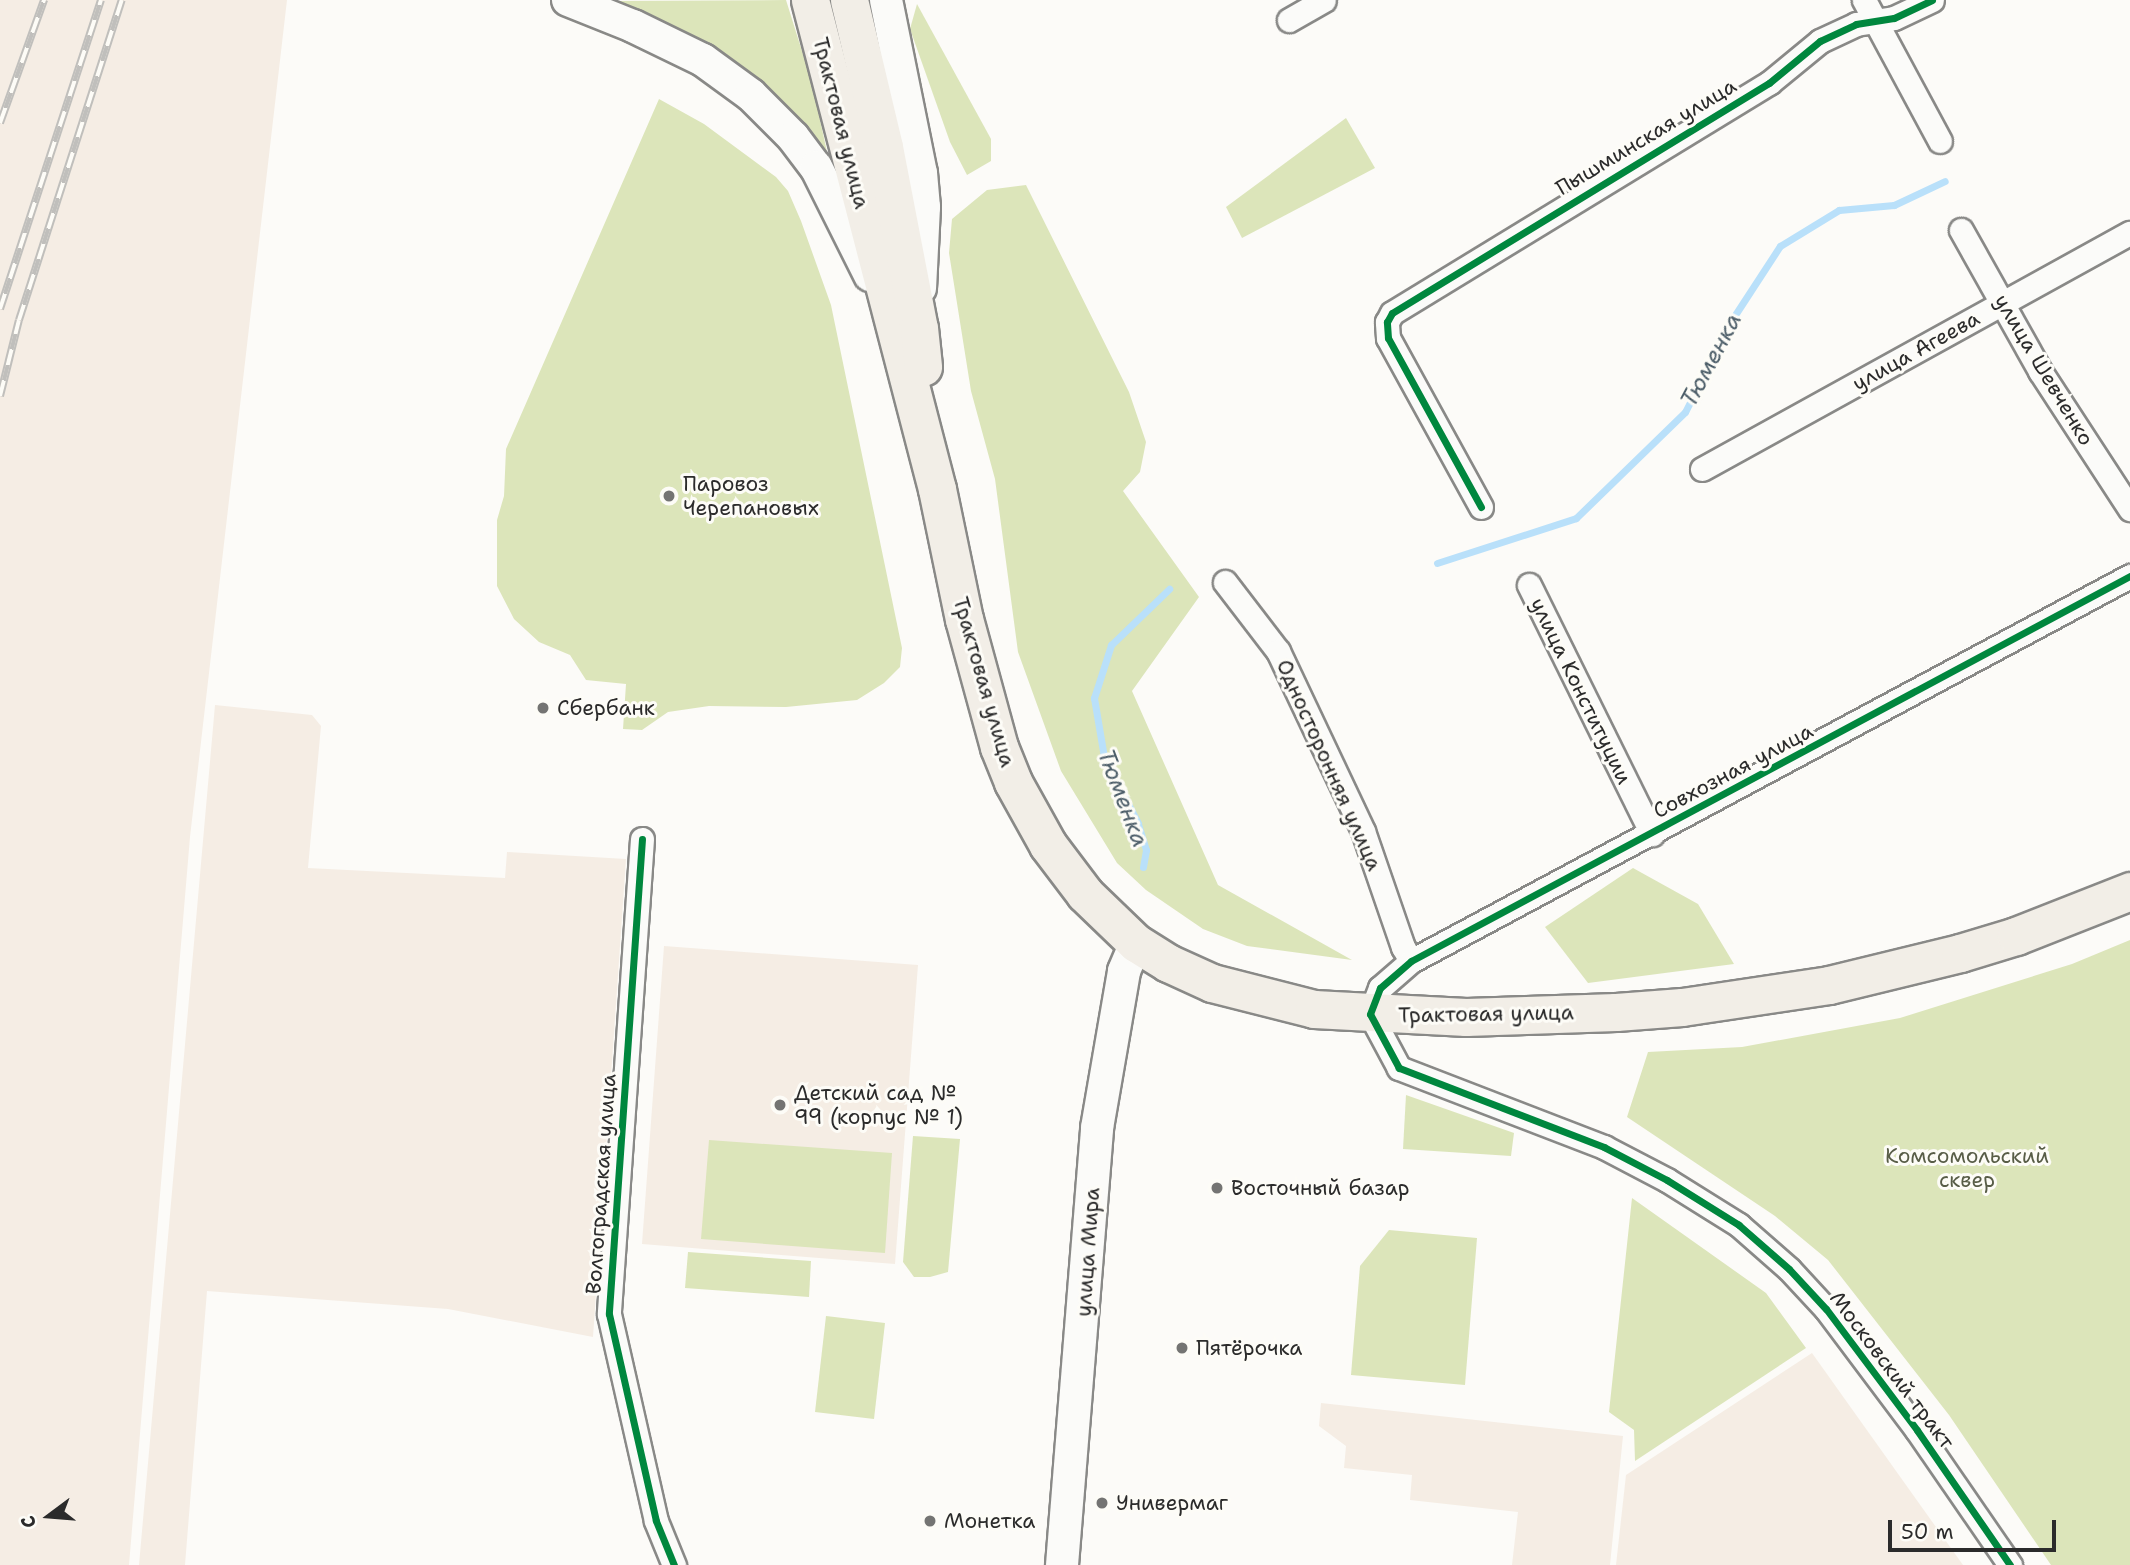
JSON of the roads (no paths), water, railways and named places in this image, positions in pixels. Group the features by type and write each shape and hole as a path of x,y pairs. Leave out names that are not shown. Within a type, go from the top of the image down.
{"main road":[{"name":"Трактовая улица","path":"810,0 905,326"},
{"name":"Трактовая улица","path":"849,0 884,147 905,326 937,489 984,699 1013,782 1042,836 1068,873 1136,943 1188,973 1244,993 1314,1009 1466,1017 1616,1012 1756,997 1829,985 1960,953 2016,936 2130,891"}],"street":[{"path":"568,0 633,26 703,60 725,74 775,118 806,153 822,177 905,326"},
{"path":"886,0 920,173 924,207 905,326"},
{"path":"1289,20 1324,0"},
{"path":"1864,0 1940,141"},
{"name":"Пышминская улица","path":"1481,506 1388,338 1387,322 1399,307 1769,83 1820,41 1856,24 1901,15 1932,0"},
{"name":"улица Шевченко","path":"1961,230 2040,371 2130,509"},
{"name":"улица Агеева","path":"1702,469 2130,233"},
{"name":"Совхозная улица","path":"1370,1014 1380,988 1411,961 2130,576"},
{"name":"Односторонняя улица","path":"1225,582 1278,651 1363,831 1403,947 1411,961"},
{"name":"улица Конституции","path":"1529,585 1652,834"},
{"name":"Волгоградская улица","path":"642,839 609,1314 656,1521 674,1565"},
{"name":"улица Мира","path":"1062,1565 1097,1128 1124,971 1136,943"},
{"name":"Московский тракт","path":"1370,1014 1399,1068 1604,1147 1667,1180 1739,1225 1789,1269 1826,1309 1917,1430 2010,1565"}],"waterway":[{"name":"Тюменка","path":"1437,563 1576,518 1685,412 1733,318 1780,246 1839,210 1894,205 1945,181"},
{"name":"Тюменка","path":"1143,867 1146,850 1138,823 1104,757 1094,698 1111,645 1169,589"}],"railway":[{"path":"0,123 44,0"},
{"path":"0,309 101,0"},
{"path":"0,396 19,320 122,0"}],"place":[{"name":"Паровоз Черепановых","path":"669,496"},
{"name":"Сбербанк","path":"543,708"},
{"name":"Детский сад № 99 (корпус № 1)","path":"780,1105"},
{"name":"Восточный базар","path":"1217,1188"},
{"name":"Пятёрочка","path":"1182,1348"},
{"name":"Универмаг","path":"1102,1503"},
{"name":"Монетка","path":"930,1521"}],"park label":[{"name":"Комсомольский сквер","path":"1967,1168"}]}
